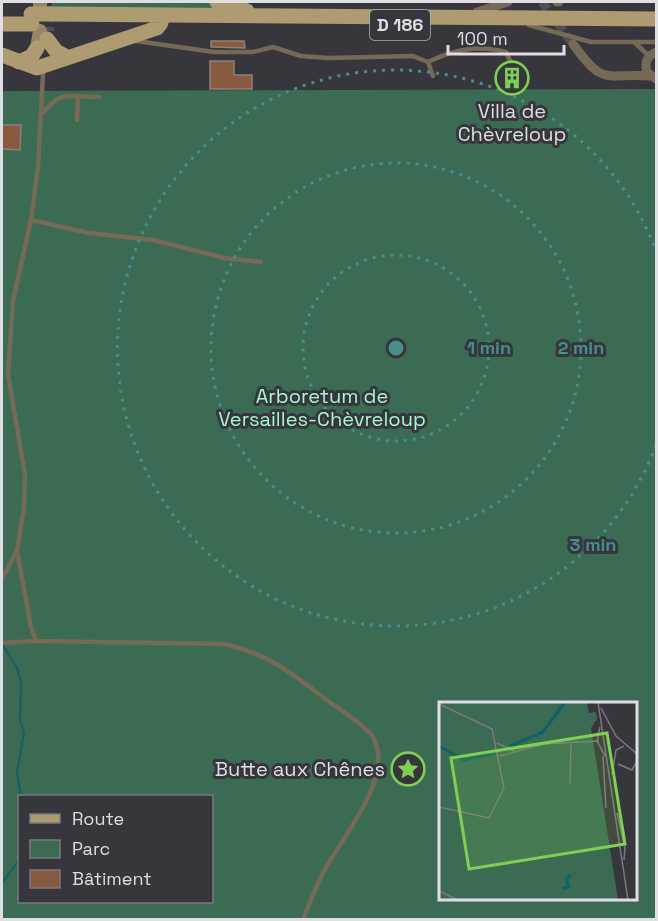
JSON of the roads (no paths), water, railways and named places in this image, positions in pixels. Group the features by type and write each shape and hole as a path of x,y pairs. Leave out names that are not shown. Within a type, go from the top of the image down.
{"main road":[{"path":"217,2 262,16"},
{"name":"D 186","path":"2,13 43,33 160,23 657,28"},
{"name":"D 186","path":"2,24 43,33 262,16 657,19"},
{"path":"43,33 56,51 67,57 110,46 157,27 160,23"},
{"path":"43,33 67,57"},
{"path":"2,55 19,63 43,33"}],"street":[{"path":"469,17 503,2"},
{"path":"573,44 588,64 599,74 607,77 636,75 653,78 650,58"},
{"path":"636,75 650,58"}],"lane":[{"path":"529,26 591,42 657,42"},
{"path":"43,33 52,69 110,46 137,41 214,52 253,52 273,48 301,56 413,57 429,62 453,50 476,48 506,52 512,65"},
{"path":"2,579 17,551 24,508 25,476 10,397 8,358 13,301 31,220 43,113 43,33"},
{"path":"634,42 650,58"},
{"path":"429,62 433,75"},
{"path":"43,113 53,100 62,95 78,98 99,97"},
{"path":"77,120 78,98"},
{"path":"31,220 89,233 153,240 224,258 261,262"},
{"path":"17,551 31,627 36,641"},
{"path":"2,643 36,641 224,644 251,650 281,665 372,735 379,759 376,780 321,876 303,920"}],"waterway":[{"path":"3,645 17,668 21,683 20,721 24,733 17,773 21,795"},
{"path":"2,883 18,862"}],"tunnel":[{"path":"542,2 573,44"},
{"path":"47,6 47,31"}],"place":[{"name":"Villa de Chèvreloup","path":"512,78"},
{"name":"Butte aux Chênes","path":"408,769"}],"park label":[{"name":"Arboretum de Versailles-Chèvreloup","path":"322,408"}]}
